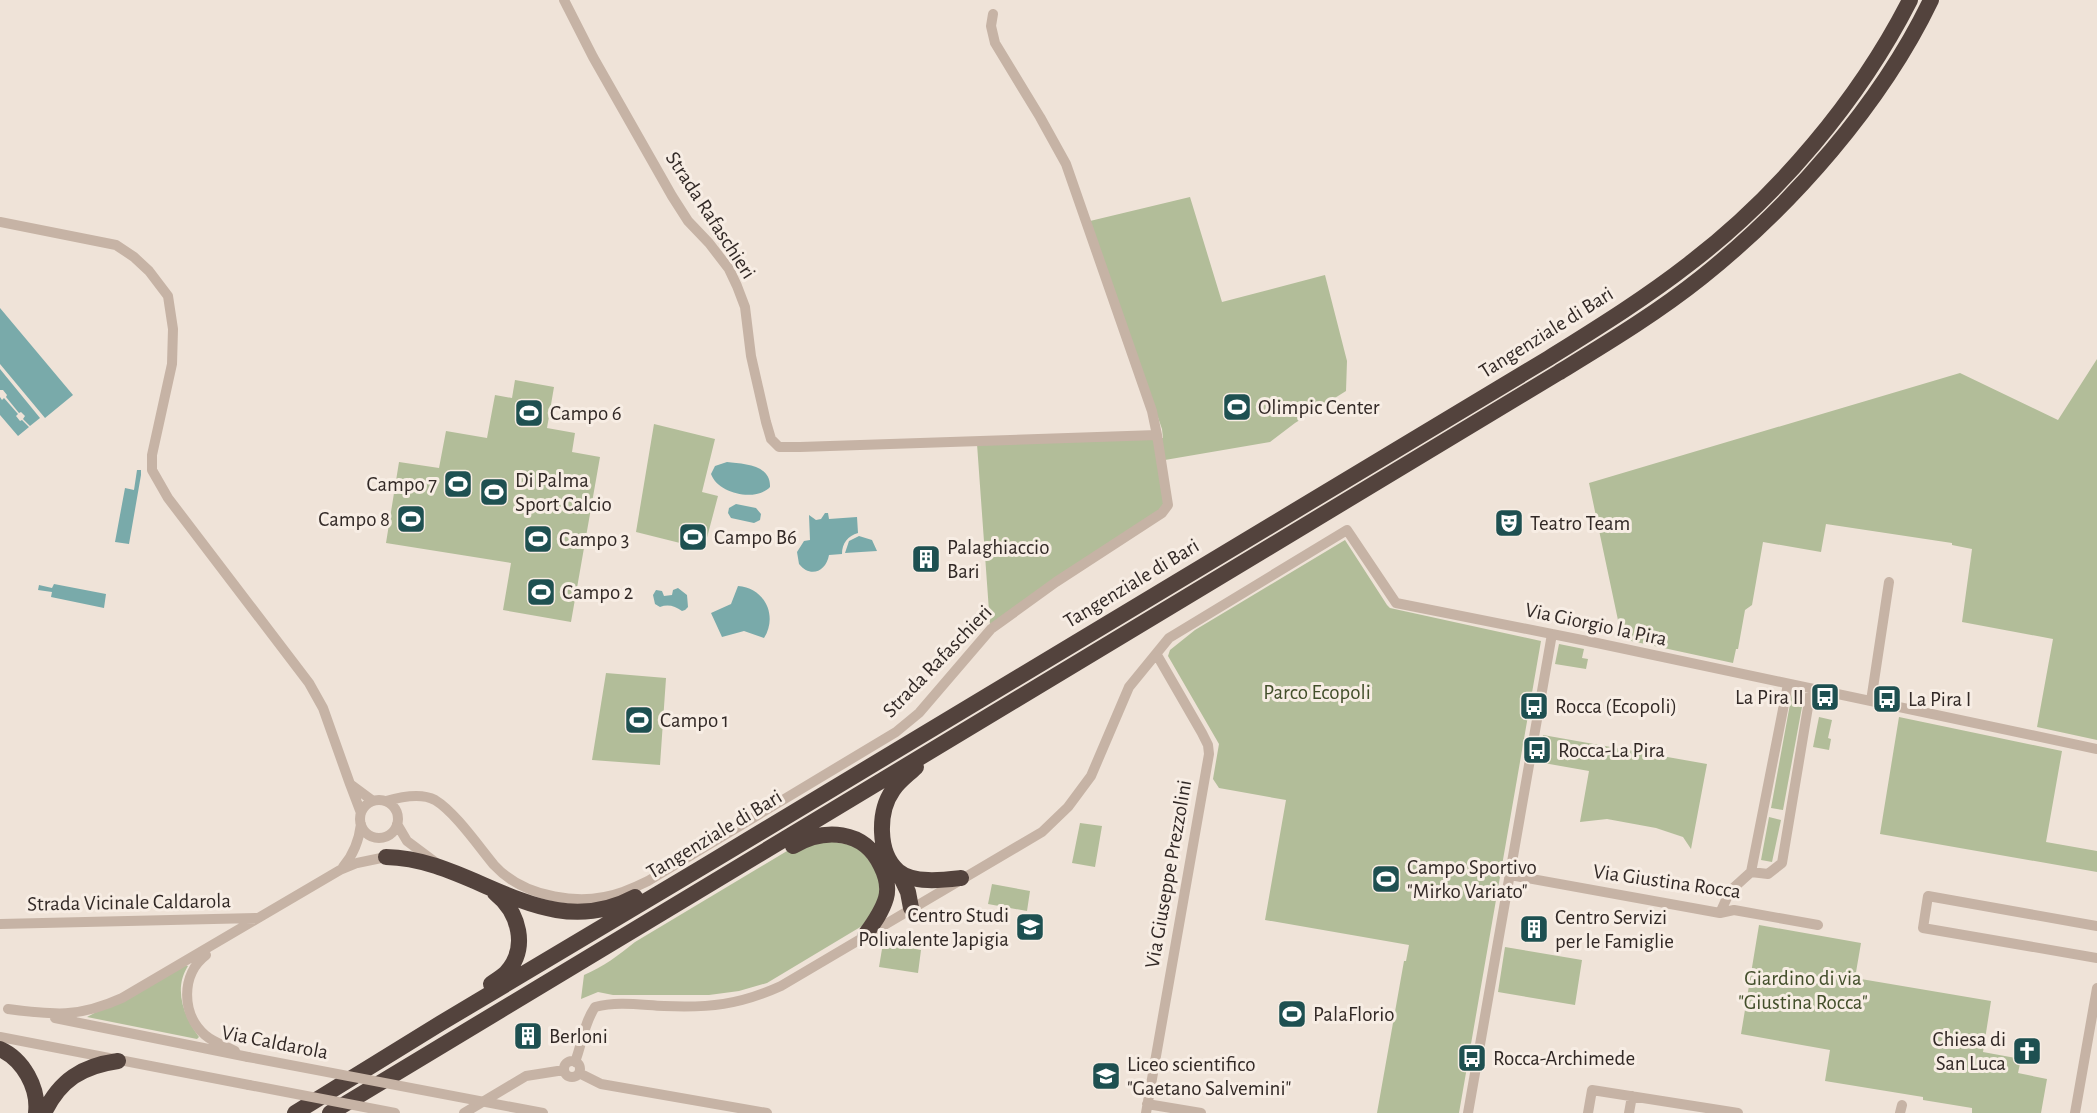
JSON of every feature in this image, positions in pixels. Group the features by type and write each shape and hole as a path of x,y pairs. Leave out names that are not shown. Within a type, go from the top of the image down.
{"highway":[{"name":"Tangenziale di Bari","path":"295,1113 1558,352 1653,290 1725,233 1792,168 1847,99 1891,34 1910,0"},
{"name":"Tangenziale di Bari","path":"330,1113 1623,333 1701,278 1772,216 1834,146 1890,69 1923,17 1931,0"},
{"path":"911,908 908,892 884,847 882,829 885,808 893,790 932,750"},
{"path":"710,884 761,863 807,838 829,834 849,837 864,845 877,857 887,885 897,900 911,908"},
{"path":"386,857 426,861 516,900 552,910 587,911 614,906 654,886 701,868"},
{"path":"899,873 929,880 961,878"},
{"path":"866,935 880,914 886,897 887,885"},
{"path":"441,1023 450,1009 507,972 515,958 519,943 517,922 501,898 487,887"},
{"path":"0,1049 9,1053 27,1074 34,1088 36,1113"},
{"path":"44,1113 53,1095 68,1080 87,1068 118,1061"}],"street":[{"name":"Strada Rafaschieri","path":"564,0 592,57 672,196 688,221 729,269 737,285 745,307 754,372 769,431 776,445 800,447 1157,435"},
{"name":"Strada Rafaschieri","path":"422,797 437,801 497,868 534,891 572,898 601,897 622,893 648,881 903,728 919,713 991,629 1162,513 1168,505 1152,411 1073,182 1056,143 995,43 991,26 993,14"},
{"path":"0,222 116,245 134,256 168,296 173,329 172,364 152,455 152,470 168,498 309,683 322,708 361,813 359,840 340,870"},
{"name":"Via Giorgio la Pira","path":"1157,655 1169,638 1347,530 1396,603 2097,750"},
{"path":"1871,701 1889,582"},
{"path":"1468,1113 1552,634"},
{"path":"577,1067 588,1018 595,1006 609,1003 706,1006 755,998 781,986 1042,832 1068,807 1091,776 1129,687 1157,655"},
{"name":"Via Giuseppe Prezzolini","path":"1147,1108 1209,754 1205,739 1157,655"},
{"path":"1720,912 1730,891 1751,872 1788,684"},
{"path":"1751,872 1768,874 1782,863 1811,689"},
{"path":"350,784 373,801"},
{"path":"361,813 368,803 373,801 422,797"},
{"path":"375,837 387,836 408,804 422,797"},
{"path":"386,801 395,809 395,824 387,845 386,857"},
{"path":"361,824 366,832 375,837 386,857"},
{"path":"395,824 407,841 442,867"},
{"path":"4,1008 68,1014 104,1006 122,998 340,870 357,862 386,857"},
{"name":"Via Giustina Rocca","path":"1510,875 1720,912 1734,910 1818,925"},
{"path":"2097,926 1928,896 1923,928 2097,958"},
{"name":"Strada Vicinale Caldarola","path":"0,924 260,918"},
{"path":"230,935 197,961 190,976 187,991 188,1008 196,1024 206,1036 248,1057"},
{"path":"2075,1113 2093,1033 2097,988"},
{"name":"Via Caldarola","path":"4,1008 543,1113"},
{"path":"0,1037 395,1113"},
{"path":"464,1113 526,1076 564,1070 568,1063 601,1084 767,1113"},
{"path":"1588,1113 1592,1090 1730,1112"},
{"path":"1629,1113 1632,1096"},
{"path":"1147,1108 1201,1113"}],"green space":[{"name":"Olimpic Center","path":"1190,197 1222,302 1325,275 1347,361 1346,391 1295,423 1270,442 1159,461 1168,505 990,625 977,444 1163,438 1162,429 1090,221"},
{"path":"2097,359 2097,740 2037,727 2053,639 1962,622 1972,549 1952,545 1952,543 1826,524 1821,552 1763,542 1752,605 1745,610 1733,663 1622,639 1589,483 1960,373 2058,420"},
{"name":"Di Palma Sport Calcio","path":"515,380 554,387 547,428 575,433 572,452 600,457 571,622 503,610 511,563 386,543 399,462 439,468 446,431 487,438 495,395 512,398"},
{"name":"Di Palma Sport Calcio","path":"654,424 715,439 702,492 718,496 704,549 636,532"},
{"name":"Parco Ecopoli","path":"1345,540 1390,608 1541,641 1459,1113 1377,1113 1404,961 1406,961 1409,945 1265,920 1286,800 1219,788 1213,779 1219,744 1168,656 1170,650 1195,630"},
{"path":"1559,644 1584,649 1582,658 1588,659 1586,669 1555,664"},
{"name":"Campo 1","path":"606,673 666,678 660,765 592,760"},
{"path":"1792,693 1804,696 1783,810 1771,808"},
{"path":"1819,717 1832,720 1828,738 1831,739 1829,750 1813,747"},
{"path":"1899,717 2062,751 2046,842 2097,851 2097,872 1880,834"},
{"path":"1543,735 1707,764 1691,849 1683,837 1656,828 1607,819 1580,822 1589,771 1538,762"},
{"path":"1769,817 1781,820 1772,862 1761,860"},
{"path":"1080,823 1102,826 1095,867 1072,863"},
{"path":"817,839 857,846 880,874 879,902 862,926 767,983 739,991 709,995 613,995 598,992 581,999 584,975 797,845"},
{"path":"992,884 1030,891 1027,911 988,904"},
{"name":"Giardino di via \"Giustina Rocca\"","path":"1759,925 1861,943 1855,978 1991,1001 1983,1052 2021,1059 2018,1073 2047,1079 2041,1113 1972,1113 1972,1108 1923,1100 1923,1097 1825,1081 1830,1050 1741,1034"},
{"path":"883,943 921,950 918,973 879,967"},
{"path":"1505,947 1582,960 1575,1005 1498,992"},
{"path":"185,965 188,966 181,984 182,1003 199,1037 197,1039 87,1017"}],"water":[{"path":"0,308 73,395 45,418 0,364"},
{"path":"0,369 40,418 30,426 23,419 25,416 19,413 3,390 0,390"},
{"path":"0,397 2,400 4,398 18,414 16,416 20,421 22,420 29,427 18,436 0,415"},
{"path":"727,462 748,465 761,470 769,479 770,487 764,492 747,495 721,487 711,474 715,466"},
{"path":"137,470 141,470 141,475 129,544 115,542 125,488 134,490"},
{"path":"736,504 756,508 761,514 760,520 754,523 731,518 728,513 729,508"},
{"path":"825,513 828,513 829,519 857,517 858,533 846,540 842,554 829,555 825,566 817,571 808,571 799,564 797,552 804,541 810,540 809,515 816,520 821,519"},
{"path":"859,536 872,540 877,551 845,553 849,541"},
{"path":"54,584 106,594 104,608 51,597 52,592 38,590 39,585 52,588"},
{"path":"738,586 755,592 766,605 770,621 764,638 744,631 722,637 711,613 731,604"},
{"path":"678,588 687,595 688,607 685,610 669,606 660,607 655,604 653,595 656,590 662,591 664,596 672,595 673,590"}],"place":[{"name":"Olimpic Center","path":"1237,407"},
{"name":"Campo 6","path":"529,413"},
{"name":"Campo 7","path":"458,484"},
{"name":"Di Palma Sport Calcio","path":"494,492"},
{"name":"Campo 8","path":"411,519"},
{"name":"Teatro Team","path":"1509,523"},
{"name":"Campo B6","path":"693,537"},
{"name":"Campo 3","path":"538,539"},
{"name":"Palaghiaccio Bari","path":"926,559"},
{"name":"Campo 2","path":"541,592"},
{"name":"La Pira II","path":"1825,697"},
{"name":"La Pira I","path":"1887,699"},
{"name":"Rocca (Ecopoli)","path":"1534,706"},
{"name":"Campo 1","path":"639,720"},
{"name":"Rocca-La Pira","path":"1537,750"},
{"name":"Campo Sportivo \"Mirko Variato\"","path":"1386,879"},
{"name":"Centro Studi Polivalente Japigia","path":"1030,927"},
{"name":"Centro Servizi per le Famiglie","path":"1534,929"},
{"name":"PalaFlorio","path":"1292,1014"},
{"name":"Berloni","path":"528,1036"},
{"name":"Chiesa di San Luca","path":"2027,1051"},
{"name":"Rocca-Archimede","path":"1472,1058"},
{"name":"Liceo scientifico \"Gaetano Salvemini\"","path":"1106,1076"}]}
